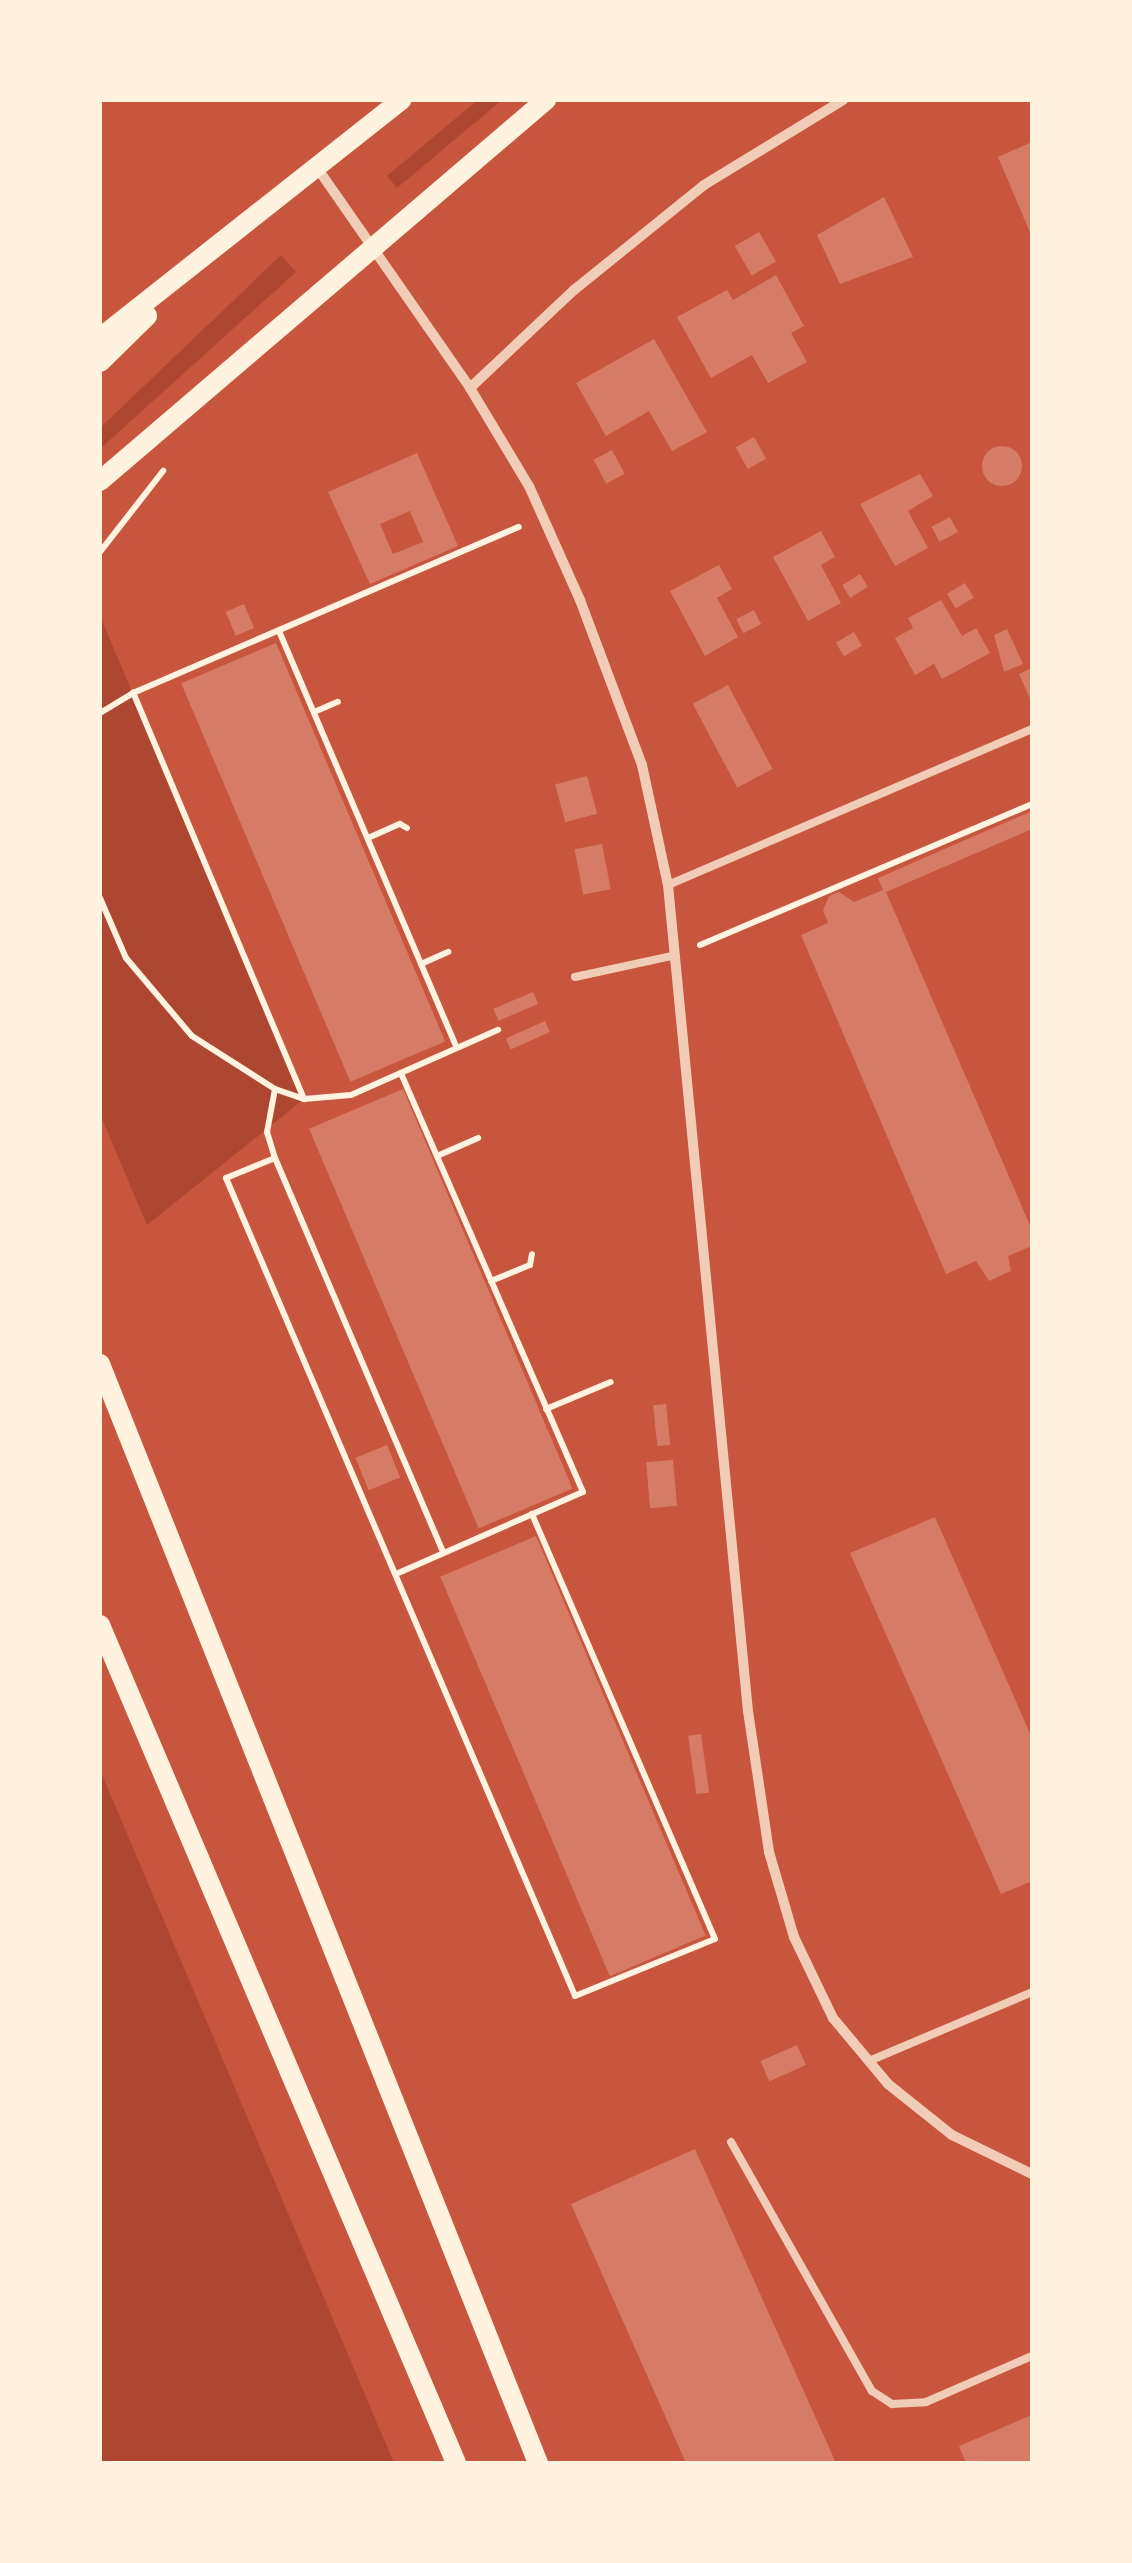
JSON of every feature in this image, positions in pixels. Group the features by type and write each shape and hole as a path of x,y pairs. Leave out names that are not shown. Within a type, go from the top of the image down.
{"main road":[{"path":"100,338 206,259 401,100"},
{"path":"100,481 546,100"},
{"path":"100,362 206,259"},
{"path":"100,1364 538,2463"},
{"path":"100,1624 456,2463"}],"street":[{"path":"470,388 574,290 704,186 844,100"},
{"path":"318,169 470,388 543,517 642,765 668,885 724,1488 769,1852 794,1937 833,2018 869,2062 952,2136 1032,2174"}],"lane":[{"path":"668,885 1032,728"},
{"path":"576,977 676,955"},
{"path":"869,2062 1032,1992"},
{"path":"731,2142 872,2392 892,2404 926,2402 1032,2356"}],"path":[{"path":"100,712 133,693 543,517"},
{"path":"279,630 456,1048"},
{"path":"133,693 304,1099"},
{"path":"314,712 338,702"},
{"path":"676,955 1032,804"},
{"path":"368,838 400,824 408,828"},
{"path":"100,898 126,958 192,1036 275,1089 304,1099 350,1095 498,1030"},
{"path":"422,964 448,952"},
{"path":"396,1574 583,1492 401,1073"},
{"path":"275,1089 267,1132 275,1158 443,1552"},
{"path":"437,1156 478,1138"},
{"path":"275,1158 226,1178 576,1996 715,1939 532,1514"},
{"path":"492,1281 530,1265 532,1254"},
{"path":"546,1409 611,1382"}],"shaded area":[{"path":"478,100 502,100 397,188 387,176"},
{"path":"281,255 296,272 100,449 100,428"},
{"path":"100,616 304,1099 147,1225 100,1114"},
{"path":"100,1770 394,2463 100,2463"}],"building":[{"path":"1032,142 1032,237 998,157"},
{"path":"884,197 913,257 840,284 817,235"},
{"path":"759,232 776,261 752,275 735,246"},
{"path":"776,275 804,326 791,333 807,362 768,383 752,355 711,378 677,317 727,290 733,300"},
{"path":"654,339 707,432 672,451 649,411 606,436 576,383"},
{"path":"754,437 766,459 748,469 736,447"},
{"path":"1002,446 1016,452 1022,466 1016,480 1002,486 988,480 982,466 988,452"},
{"path":"612,450 625,474 606,484 593,460"},
{"path":"417,453 458,546 370,584 328,492","holes":["410,511 423,542 393,554 380,524"]},
{"path":"920,474 933,496 908,511 928,548 895,566 860,504"},
{"path":"950,517 958,532 939,542 931,527"},
{"path":"821,531 835,557 821,565 841,603 808,621 773,557"},
{"path":"719,565 732,589 717,598 738,637 705,656 670,591"},
{"path":"860,574 868,587 850,598 842,585"},
{"path":"965,583 974,598 956,608 947,594"},
{"path":"941,600 962,636 976,628 990,653 942,679 934,664 915,675 895,638 913,628 908,618"},
{"path":"244,604 254,628 236,636 226,612"},
{"path":"754,610 761,624 743,633 736,619"},
{"path":"1007,629 1023,664 1004,672 994,635"},
{"path":"854,632 862,646 844,656 836,642"},
{"path":"276,643 445,1042 350,1082 181,683"},
{"path":"1032,668 1032,703 1019,674"},
{"path":"728,685 773,769 737,788 693,704"},
{"path":"587,776 597,814 565,822 555,785"},
{"path":"1032,811 1032,829 886,892 1032,1230 1032,1246 1008,1256 1011,1271 989,1281 976,1261 946,1274 801,935 828,923 823,910 829,896 839,892 854,902 883,890 878,878"},
{"path":"602,844 611,889 583,894 575,849"},
{"path":"533,992 538,1004 498,1021 493,1009"},
{"path":"545,1021 550,1032 511,1049 506,1038"},
{"path":"403,1089 573,1488 479,1528 309,1129"},
{"path":"666,1404 670,1445 657,1446 653,1405"},
{"path":"387,1445 400,1477 369,1490 355,1458"},
{"path":"673,1460 677,1506 650,1508 646,1462"},
{"path":"935,1517 1032,1738 1032,1881 1001,1894 850,1553"},
{"path":"536,1536 706,1935 610,1976 440,1577"},
{"path":"701,1734 709,1792 696,1794 688,1736"},
{"path":"797,2045 806,2065 769,2081 760,2061"},
{"path":"695,2149 836,2463 686,2463 571,2204"},
{"path":"1032,2415 1032,2463 966,2463 959,2446"}]}
